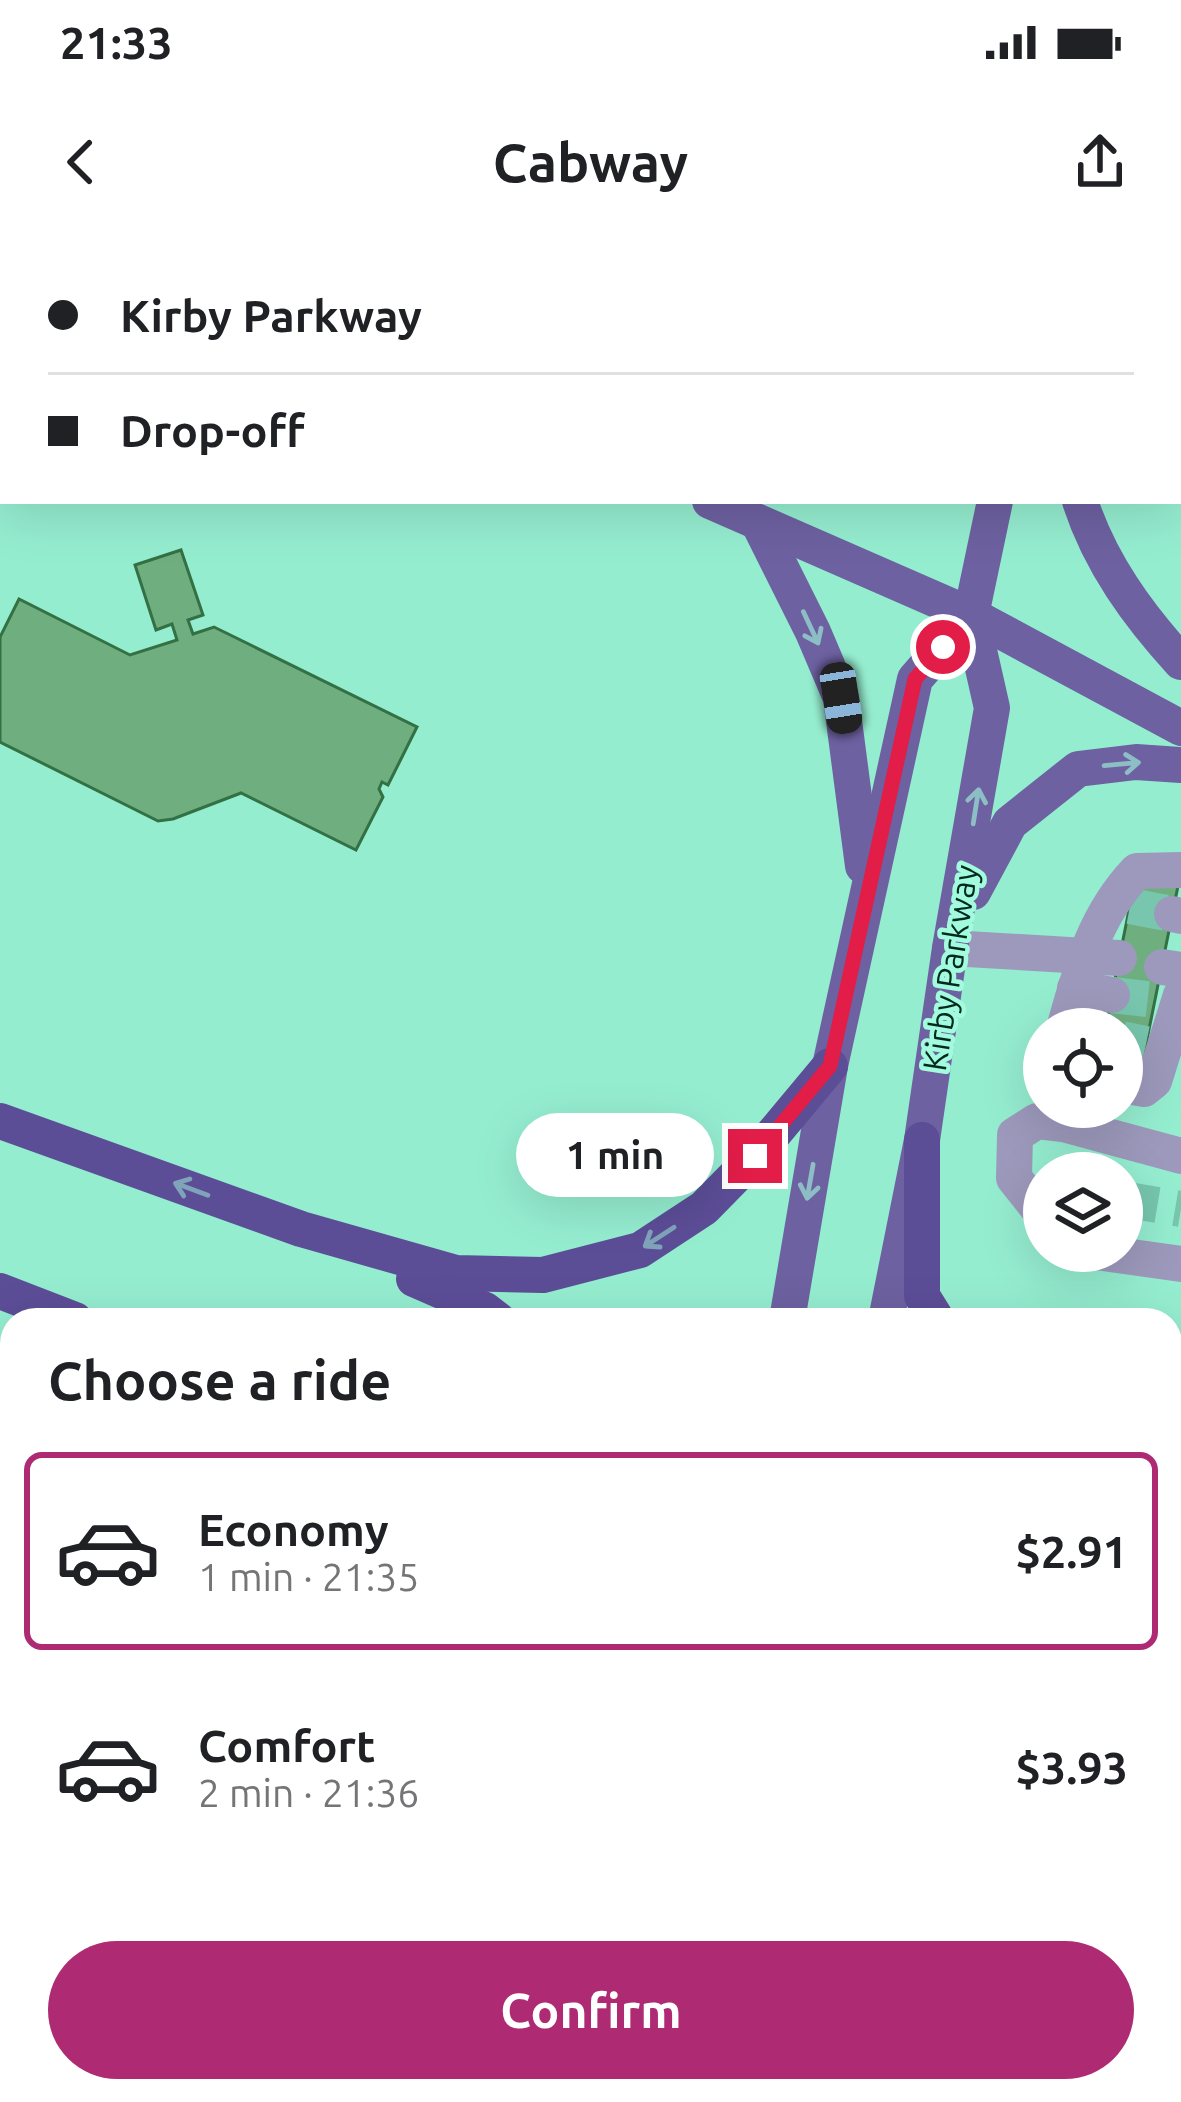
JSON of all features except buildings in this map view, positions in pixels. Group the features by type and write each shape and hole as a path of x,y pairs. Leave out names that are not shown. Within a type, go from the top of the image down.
{"highway":[{"path":"0,1121 301,1229 456,1273 543,1275 640,1250 704,1208 755,1156 830,1066"},
{"path":"922,1140 922,1296 930,1308"},
{"path":"301,1229 480,1308"},
{"path":"0,1291 44,1308"}],"main road":[{"path":"716,504 971,615 1181,728"},
{"name":"Kirby Parkway","path":"888,1308 922,1140 992,708 971,615 994,504"},
{"path":"1081,504 1136,612 1181,662"},
{"path":"759,524 814,632 841,698 867,899"},
{"name":"Kirby Parkway","path":"789,1308 830,1066 915,679 971,615"},
{"path":"954,935 1010,823 1078,769 1136,762 1181,764"}],"lane":[{"path":"1078,1008 1098,974 1120,905 1137,871 1181,870"},
{"path":"954,935 1098,974"},
{"path":"1143,1089 1151,1085 1171,987"},
{"path":"1023,1160 1016,1135 1037,1121 1181,1156"},
{"path":"1143,1259 1181,1264"}],"tunnel":[{"path":"1130,906 1172,914"},
{"path":"1112,995 1155,1000"},
{"path":"1143,1203 1181,1209"}],"route":[{"path":"755,1156 830,1066 915,679 943,647"}]}
